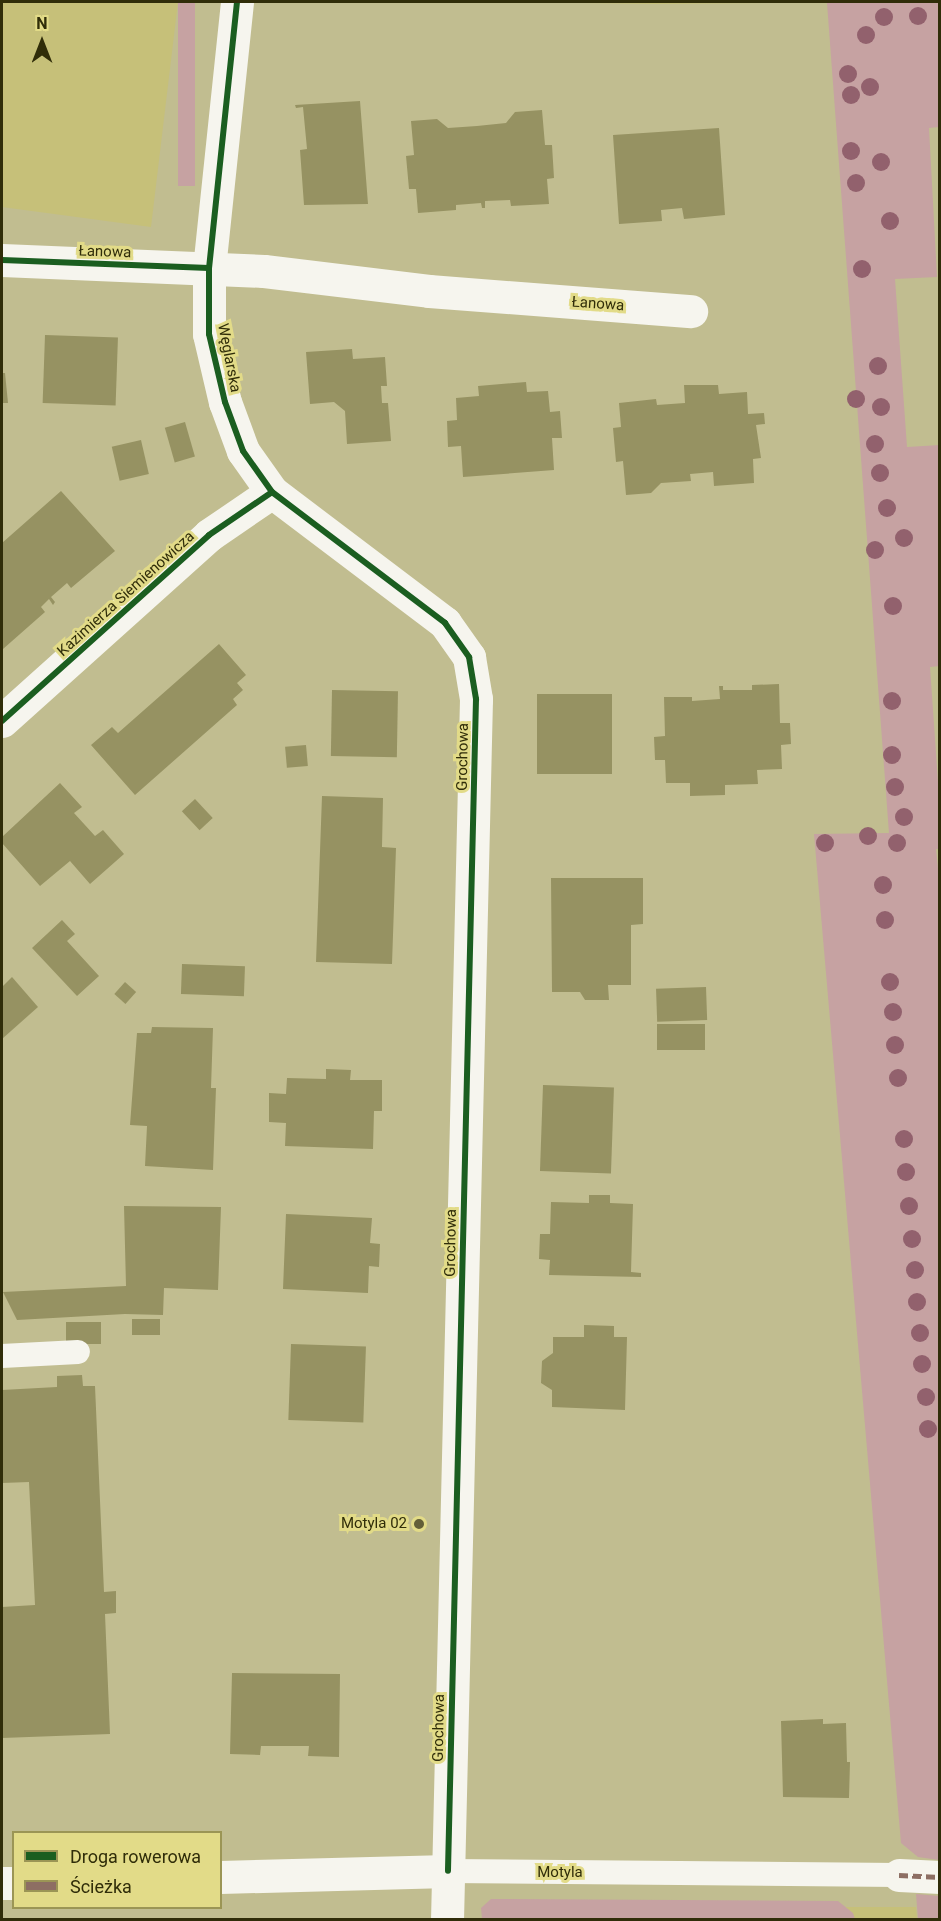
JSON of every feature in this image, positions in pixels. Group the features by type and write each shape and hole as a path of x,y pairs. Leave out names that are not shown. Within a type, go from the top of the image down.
{"street":[{"name":"Węglarska","path":"237,2 209,268 209,334 225,402 243,451 272,492 445,623"},
{"name":"Łanowa","path":"2,260 264,271 429,291 691,312"},
{"name":"Kazimierza Siemienowicza","path":"2,721 209,535 272,492"},
{"name":"Grochowa","path":"445,623 469,657 476,699 447,1920"},
{"name":"Motyla","path":"222,1877 448,1871"},
{"path":"900,1875 939,1877"}],"lane":[{"path":"2,1356 78,1352"},
{"name":"Motyla","path":"448,1871 900,1875"}],"shaded area":[{"path":"2,2 178,2 151,227 2,207"},
{"path":"178,2 195,2 195,186 178,186"},
{"path":"516,2 877,2 655,4"},
{"path":"940,2 939,127 929,128 937,277 895,279 907,447 940,445 940,666 930,667 940,811 939,849 936,849 940,887 939,1860 918,1857 901,1843 814,834 889,833 827,3"},
{"path":"916,1894 939,1896 939,1919 918,1919"},
{"path":"491,1899 838,1901 853,1913 855,1919 482,1919 481,1908"},
{"path":"844,1907 916,1907 917,1919 532,1920"}],"building":[{"path":"360,101 368,204 304,205 300,150 307,149 303,107 296,108 295,105"},
{"path":"542,110 545,145 552,145 554,178 547,179 549,204 511,206 510,200 485,201 485,208 482,208 481,203 456,205 456,210 418,213 416,189 409,189 406,156 414,155 411,121 437,119 448,128 477,126 506,123 515,112"},
{"path":"719,128 725,215 684,219 682,208 661,210 662,221 619,224 613,135"},
{"path":"45,335 118,338 116,406 43,403"},
{"path":"352,349 353,359 385,357 387,386 381,386 382,403 388,403 391,441 347,444 345,411 334,402 310,404 306,352"},
{"path":"2,373 5,373 8,403 2,403"},
{"path":"526,382 527,392 548,391 550,412 560,411 562,438 552,438 554,470 463,477 461,446 448,447 447,421 457,420 456,398 479,396 478,386"},
{"path":"684,385 718,385 719,394 747,392 748,414 764,413 765,424 756,425 761,458 753,459 754,483 714,486 713,472 690,474 691,481 661,483 651,493 626,495 623,461 616,462 613,428 621,427 619,403 656,399 657,405 685,403"},
{"path":"185,422 195,457 175,462 165,428"},
{"path":"141,440 149,474 120,481 112,447"},
{"path":"61,491 115,551 71,588 67,583 51,597 55,602 53,605 49,599 41,607 45,612 3,649 2,543"},
{"path":"219,644 246,675 237,683 243,690 233,699 237,705 135,795 91,745 112,727 118,733"},
{"path":"779,684 780,723 790,723 791,744 781,745 782,769 757,770 758,784 725,785 725,795 690,796 690,783 666,783 665,760 655,760 654,737 665,736 664,697 692,697 692,701 720,699 719,686 723,686 723,690 752,690 752,685"},
{"path":"332,690 398,691 397,757 331,756"},
{"path":"537,694 612,694 612,774 537,774"},
{"path":"306,745 308,766 287,768 285,747"},
{"path":"60,783 82,807 74,813 95,836 103,830 124,854 90,884 70,861 40,886 2,843 2,837"},
{"path":"322,796 383,798 382,847 396,848 392,964 316,962"},
{"path":"195,799 213,818 200,830 182,811"},
{"path":"551,878 643,878 643,924 631,925 631,985 608,985 609,1000 585,1000 580,992 552,992"},
{"path":"62,920 75,934 67,941 99,976 77,996 32,948"},
{"path":"182,964 245,966 244,996 181,994"},
{"path":"12,977 38,1007 2,1039 2,987"},
{"path":"125,982 136,992 125,1004 114,994"},
{"path":"706,987 707,1020 657,1022 656,989"},
{"path":"657,1024 705,1024 705,1050 657,1050"},
{"path":"152,1027 213,1028 211,1088 216,1088 213,1170 145,1166 147,1126 130,1125 137,1033 151,1033"},
{"path":"326,1069 351,1070 350,1080 382,1080 382,1111 374,1111 373,1149 285,1146 286,1123 269,1122 269,1093 286,1094 287,1078 326,1079"},
{"path":"543,1085 614,1087 611,1173 540,1171"},
{"path":"589,1195 610,1195 610,1203 633,1204 631,1272 641,1273 641,1277 549,1275 550,1260 539,1259 540,1234 550,1234 551,1202 589,1203"},
{"path":"124,1206 221,1207 218,1290 164,1288 163,1315 125,1314 17,1320 3,1292 126,1286"},
{"path":"286,1214 372,1218 370,1243 380,1244 379,1267 369,1266 368,1293 283,1289"},
{"path":"132,1319 160,1319 160,1335 132,1335"},
{"path":"66,1322 101,1322 101,1344 66,1344"},
{"path":"584,1325 614,1326 614,1337 627,1337 625,1410 552,1407 552,1390 541,1383 542,1361 553,1353 553,1337 584,1337"},
{"path":"291,1344 366,1347 363,1423 288,1420"},
{"path":"82,1375 83,1386 95,1386 104,1592 116,1591 116,1613 105,1614 110,1734 2,1738 2,1607 35,1605 29,1482 2,1483 2,1390 57,1387 57,1376"},
{"path":"232,1673 340,1674 339,1757 308,1756 309,1746 261,1746 260,1755 230,1754"},
{"path":"823,1719 823,1724 846,1723 847,1762 850,1762 849,1798 783,1797 781,1721"}],"marked path":[{"path":"899,1875 940,1877"}],"cycle path":[{"path":"237,2 209,268 209,334 225,402 243,451 272,492 445,623 469,657 476,699 448,1871"},
{"path":"2,260 209,268"},
{"path":"2,721 209,535 272,492"}],"place":[{"name":"Motyla 02","path":"419,1524"}]}
